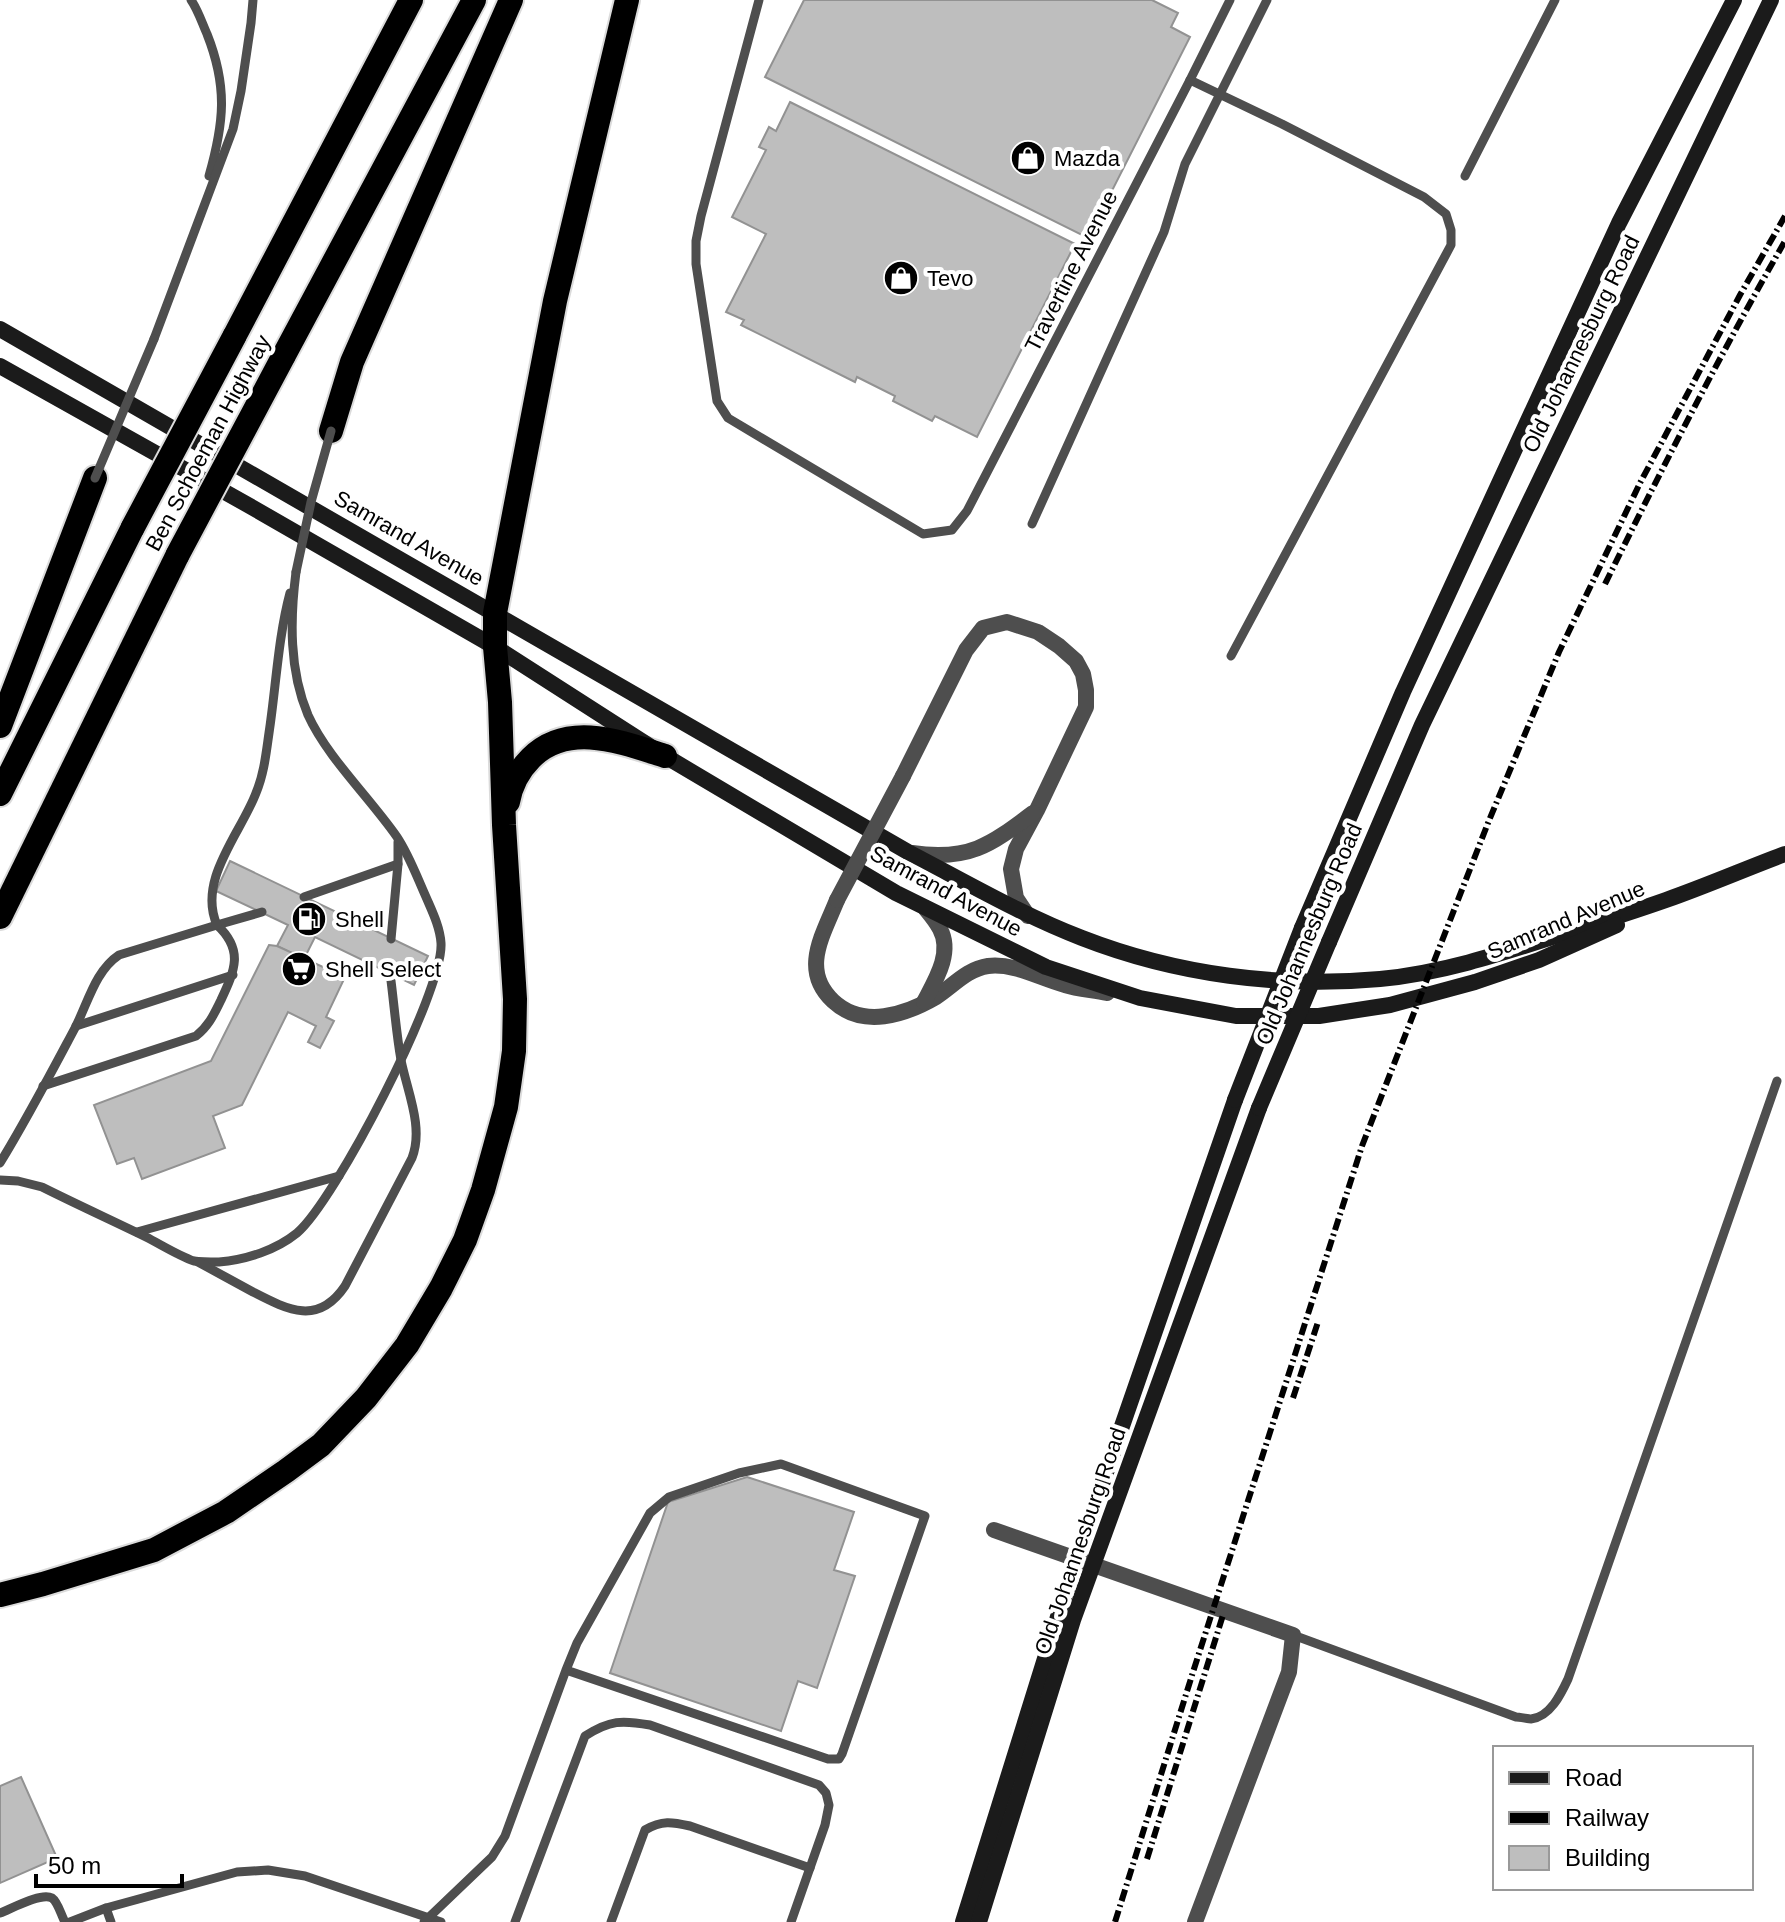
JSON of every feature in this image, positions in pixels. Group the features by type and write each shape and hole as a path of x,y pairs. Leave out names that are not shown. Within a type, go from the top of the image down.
{"highway":[{"name":"Ben Schoeman Highway","path":"0,794 133,527 411,0"},
{"name":"Ben Schoeman Highway","path":"0,917 178,554 474,0"},
{"path":"331,431 352,362 511,0"},
{"path":"0,1595 154,1550 226,1512 321,1445 366,1398 407,1345 465,1240 483,1190 506,1107 514,1051 515,999 495,613 555,301 627,0"},
{"path":"0,726 95,478"},
{"path":"504,825 510,789 522,767 541,748 562,739 586,736 611,739 665,756"}],"main road":[{"name":"Old Johannesburg Road","path":"963,1922 1076,1559 1235,1100 1302,928 1403,692 1619,223 1734,0"},
{"name":"Old Johannesburg Road","path":"979,1922 1073,1620 1259,1108 1422,725 1771,0"},
{"name":"Samrand Avenue","path":"0,329 908,852 1028,916 1085,939 1146,959 1218,975 1265,980 1382,979 1498,955 1668,899"},
{"name":"Samrand Avenue","path":"0,366 495,647 665,756 896,893 1046,967 1140,998 1251,1017 1319,1016 1390,1005 1475,982 1539,960 1668,899"},
{"path":"1668,899 1785,854"}],"street":[{"path":"1028,916 1016,898 1011,869 1016,849 1086,707 1086,690 1083,674 1068,653 1038,632 1007,622 983,628 966,650 837,900 816,951 816,974 823,990 836,1004 852,1013 872,1018 897,1015 937,996 952,983 984,966 1001,965 1065,985 1140,998"},
{"path":"908,852 930,855 971,852 997,840 1037,810"},
{"path":"924,1002 945,952 942,931 925,908"},
{"path":"994,1530 1293,1635 1289,1672 1195,1922"}],"lane":[{"path":"191,0 220,74 223,106 217,146 195,225"},
{"path":"95,478 154,339 233,129 253,0"},
{"name":"Travertine Avenue","path":"759,0 696,241 696,264 717,401 728,418 923,534 952,530 967,511 1230,0"},
{"path":"1032,524 1164,232 1185,164 1267,0"},
{"path":"1465,176 1555,0"},
{"path":"1190,80 1424,197 1446,214 1451,230 1451,245 1231,656"},
{"path":"43,1086 196,1036 211,1021 233,975 234,949 217,925 212,911 214,883 260,784 283,628 311,502 331,431"},
{"path":"195,1261 217,1262 255,1255 297,1232 316,1211 339,1176 401,1059 439,962 441,943 430,907 398,838 323,740 308,715 293,653 296,573"},
{"path":"391,939 398,838"},
{"path":"304,897 398,864"},
{"path":"0,1163 109,962 119,955 262,912"},
{"path":"0,1180 42,1187 288,1310 308,1312 326,1307 345,1286 416,1146 416,1129 401,1059 390,973"},
{"path":"76,1026 233,975"},
{"path":"1293,1635 1516,1717 1530,1719 1552,1706 1568,1679 1777,1081"},
{"path":"137,1232 339,1176"},
{"path":"426,1920 492,1857 505,1836 566,1670 577,1643 650,1513 669,1497 739,1473 781,1464 925,1516 839,1759 828,1759 566,1670"},
{"path":"515,1922 585,1736 602,1726 624,1721 650,1725 819,1785 826,1793 829,1805 825,1825 791,1922"},
{"path":"611,1922 645,1830 656,1824 672,1822 690,1826 810,1868"},
{"path":"0,1913 48,1896 55,1900 67,1922 106,1908 237,1872 268,1870 305,1876 426,1920 441,1922"},
{"path":"106,1908 111,1922"}],"building":[{"name":"Mazda","path":"804,0 1152,0 1178,13 1171,27 1190,37 1088,238 765,77"},
{"name":"Tevo","path":"790,102 1075,244 977,437 935,416 932,421 893,401 895,396 857,377 855,382 741,325 744,320 726,312 766,234 732,217 766,150 759,147 769,127 776,131"},
{"path":"230,861 428,956 414,985 315,937 304,959 277,946 288,925 216,891"},
{"path":"269,945 345,977 326,1017 334,1021 320,1048 308,1042 316,1026 288,1012 242,1105 213,1116 225,1148 142,1179 134,1158 117,1164 94,1105 211,1061"},
{"path":"747,1477 854,1512 834,1570 855,1576 817,1688 798,1681 781,1731 610,1673 668,1502"},
{"path":"21,1777 57,1858 0,1883 0,1786"}],"railway":[{"path":"1115,1922 1362,1146 1488,823 1559,652 1640,483 1785,216"},
{"path":"1605,584 1692,411 1785,241"},
{"path":"1293,1398 1318,1322"},
{"path":"1147,1859 1223,1615"}],"place":[{"name":"Mazda","path":"1028,158"},
{"name":"Tevo","path":"901,278"},
{"name":"Shell","path":"309,919"},
{"name":"Shell Select","path":"299,969"}]}
